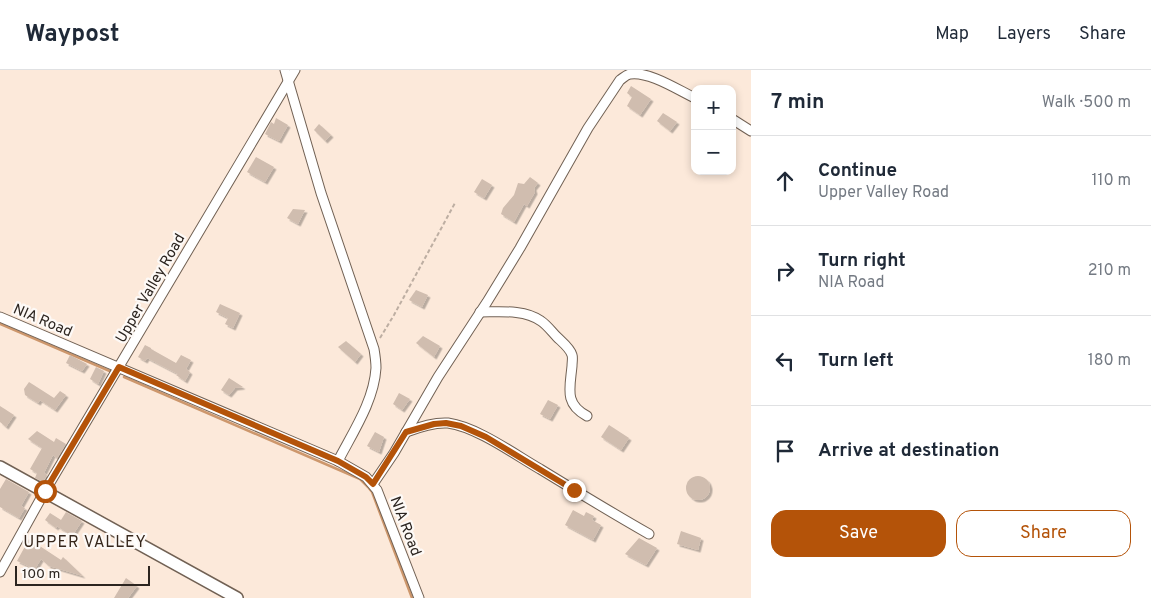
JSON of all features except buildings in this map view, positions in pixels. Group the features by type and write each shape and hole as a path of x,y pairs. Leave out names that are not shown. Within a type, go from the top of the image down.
{"street":[{"path":"285,70 321,193 374,349 376,368 369,400 338,461"},
{"name":"Upper Valley Road","path":"0,572 45,491 295,70"},
{"path":"373,484 520,248 588,128 620,80 632,74 642,75 691,96"},
{"path":"736,121 751,131"},
{"path":"480,312 510,312 532,316 541,320 570,350 573,360 569,392 571,400 574,408 587,416"},
{"name":"NIA Road","path":"0,317 338,461 366,477 373,484 384,505 419,598"},
{"path":"406,432 434,424 446,423 461,426 486,437 649,534"},
{"path":"0,467 237,598"}],"path":[{"path":"374,349 456,203"}],"waterway":[{"path":"0,324 112,372"},
{"path":"124,377 360,479 372,492 412,598"}],"district":[{"name":"UPPER VALLEY","path":"85,541"}],"route":[{"path":"45,491 119,367 338,461 366,477 373,484 406,432 434,424 446,423 461,426 486,437 574,490"}]}
